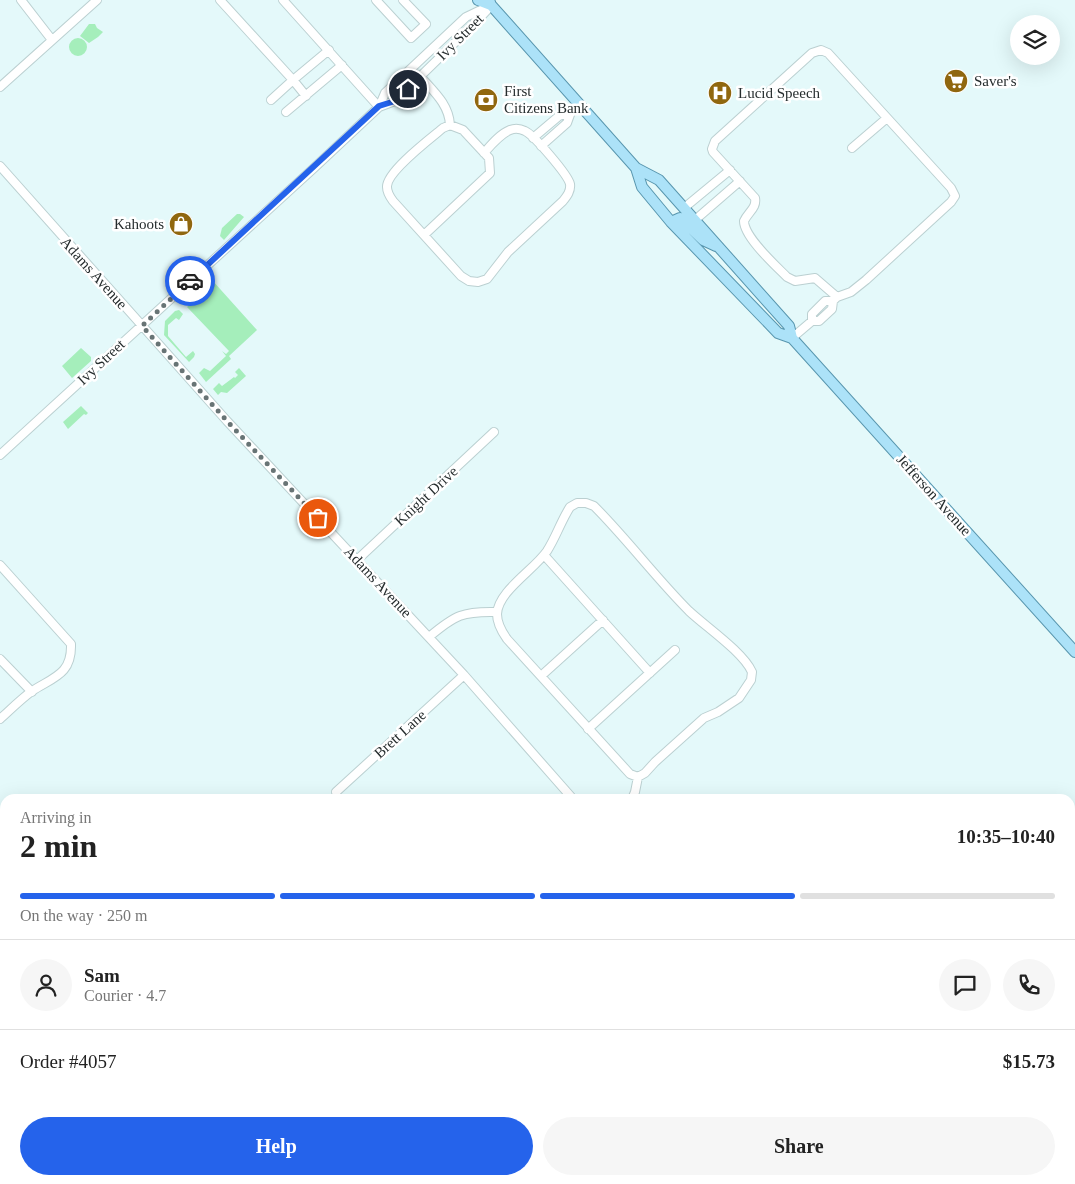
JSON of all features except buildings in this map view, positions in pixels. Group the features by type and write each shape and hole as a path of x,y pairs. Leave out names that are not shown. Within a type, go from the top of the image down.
{"main road":[{"name":"Jefferson Avenue","path":"478,0 493,2 636,168 659,180 789,326 792,338 1075,652"},
{"name":"Jefferson Avenue","path":"636,168 642,187 671,222 778,333 792,338"},
{"path":"671,222 680,218 703,240 719,247"}],"street":[{"path":"21,0 52,40"},
{"path":"0,87 97,0"},
{"path":"220,0 306,96"},
{"path":"283,0 379,106"},
{"path":"376,0 411,38 426,24 403,0"},
{"name":"Ivy Street","path":"379,106 395,101 474,24 493,2"},
{"name":"Ivy Street","path":"0,455 379,106 385,93 466,17 493,2"},
{"path":"271,100 329,50"},
{"path":"792,338 812,321 819,321 832,309 835,299 851,292 866,280 951,202 955,196 951,188 828,53 817,50 713,145 713,152 755,198 754,208 744,221 746,230 752,238 787,277 794,281 815,278 820,281 835,299"},
{"path":"286,112 342,65"},
{"path":"420,76 445,105 450,125"},
{"path":"533,138 558,116 570,112 580,105"},
{"path":"541,146 567,123 570,112"},
{"path":"852,148 887,118"},
{"path":"424,235 490,173 489,158 463,130 450,125"},
{"path":"450,125 438,132 392,173 388,179 387,188 393,201 461,276 472,282 487,279 508,252 563,201 569,194 571,186 568,177 562,169 527,132 519,129 510,130 484,153"},
{"name":"Adams Avenue","path":"0,166 227,421 464,675 569,794"},
{"path":"684,208 730,170"},
{"path":"695,220 740,181"},
{"path":"714,184 724,195"},
{"name":"Knight Drive","path":"357,560 494,432"},
{"path":"634,794 638,777 645,773 654,762 704,718 718,712 739,698 751,680 752,672 742,658 690,612 594,506 577,502 570,506 562,519 556,537 544,555 498,606 497,612 500,628 507,639 588,729 630,774 638,777"},
{"path":"544,555 650,673"},
{"path":"0,566 71,644 71,658 60,674 32,692 0,719"},
{"path":"429,638 446,623 460,615 475,612 497,612"},
{"path":"541,676 603,620"},
{"path":"588,729 675,650"},
{"path":"0,659 32,692"},
{"name":"Brett Lane","path":"336,792 464,675"}],"green space":[{"path":"89,24 95,24 103,32 89,43 80,36"},
{"path":"78,38 84,41 87,47 84,53 78,56 72,53 69,47 72,41"},
{"path":"237,214 244,217 224,240 220,236 222,228"},
{"path":"212,280 257,330 229,356 231,359 206,382 199,373 204,368 210,371 226,356 222,351 226,354 229,351 187,307"},
{"path":"179,310 183,314 179,320 176,318 168,325 168,336 186,357 193,351 194,357 189,362 164,335 165,321 175,311"},
{"path":"81,348 91,357 91,361 72,378 62,366"},
{"path":"239,368 246,376 227,393 221,392 218,395 213,389 219,383 222,386 235,378 238,375 235,372"},
{"path":"81,406 88,413 84,414 68,429 63,422"}],"way so far":[{"path":"190,281 142,326 227,421 318,518"}],"place":[{"name":"Saver's","path":"956,81"},
{"name":"Lucid Speech","path":"720,93"},
{"name":"First Citizens Bank","path":"486,100"},
{"name":"Kahoots","path":"181,224"}],"route":[{"path":"190,281 379,106 395,101 408,89"}]}
